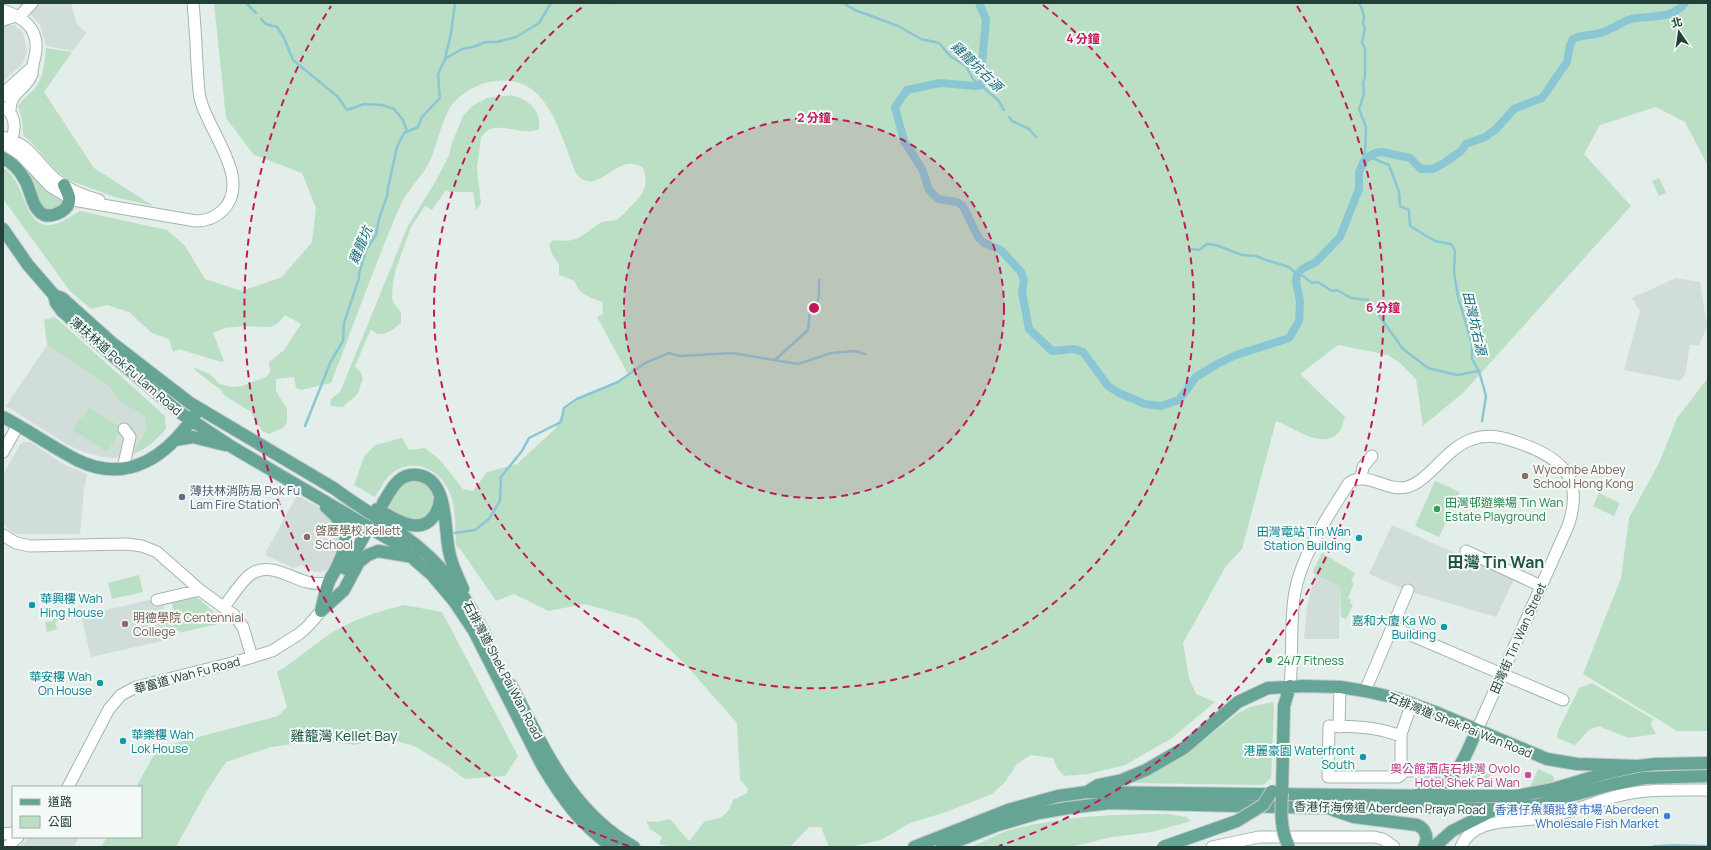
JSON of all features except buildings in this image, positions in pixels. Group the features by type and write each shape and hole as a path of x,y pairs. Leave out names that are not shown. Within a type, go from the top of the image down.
{"main road":[{"path":"3,158 16,167 22,175 37,209 42,214 52,216 60,213 66,206 69,198 64,185"},
{"name":"薄扶林道 Pok Fu Lam Road","path":"3,229 28,265 54,295 56,303 74,321 170,405 232,447 267,467"},
{"name":"薄扶林道 Pok Fu Lam Road","path":"54,295 62,298 111,342 180,396 199,409 277,454"},
{"path":"3,417 78,461 96,467 123,469 134,467 152,460 175,440 199,409"},
{"path":"175,440 193,437 232,447"},
{"name":"石排灣道 Shek Pai Wan Road","path":"277,454 335,489 356,505 403,534 448,575 465,597 550,760 565,784 598,822 615,836 634,847"},
{"name":"石排灣道 Shek Pai Wan Road","path":"267,467 394,542 414,557 432,574 451,597 474,631 554,786 578,818 613,847"},
{"path":"384,503 394,484 404,477 416,475 427,478 432,482 443,503 449,553 465,597"},
{"path":"335,489 358,498 406,525 413,526 424,524 435,515 440,502 438,491"},
{"path":"318,497 323,504 336,515 346,531 346,545 338,566 328,583 321,611"},
{"path":"321,611 364,536"},
{"path":"321,611 344,590 359,562 368,554 378,552 414,557"},
{"path":"1289,847 1281,822 1284,706 1290,686"},
{"name":"石排灣道 Shek Pai Wan Road","path":"914,847 1008,810 1058,796 1087,792 1098,785 1122,780 1146,770 1189,743 1226,710 1246,697 1268,688 1290,686 1340,687 1365,690 1412,703 1552,760 1577,764 1638,766"},
{"path":"1415,795 1440,785 1455,773 1461,764 1477,730"},
{"name":"香港仔海傍道 Aberdeen Praya Road","path":"1087,792 1516,796 1553,789 1603,774 1638,766 1656,764 1708,763"},
{"path":"1163,847 1220,828 1237,821 1254,811 1263,805 1282,772"},
{"name":"香港仔海傍道 Aberdeen Praya Road","path":"942,847 1014,819 1039,812 1110,803 1326,808 1413,807 1497,809 1537,805 1610,785 1644,778 1708,776"},
{"path":"1326,808 1354,817 1402,822 1420,826 1427,835 1427,841 1424,847"},
{"path":"1434,847 1452,831 1497,809"}],"street":[{"path":"3,20 18,17 32,3"},
{"path":"7,142 50,186 69,198 82,203 124,208 190,221 201,221 218,215 226,208 234,187 231,170 206,116 200,96 193,3"},
{"path":"3,10 27,22 34,34 36,47 30,79 11,99 10,105 7,109 14,122 7,142"},
{"path":"3,96 9,88 32,67"},
{"path":"7,142 31,152 50,174 64,185 86,196 124,208"},
{"path":"3,452 18,425"},
{"path":"123,469 130,437 124,429"},
{"name":"田灣街 Tin Wan Street","path":"1361,477 1390,487 1408,487 1418,481 1458,446 1469,440 1486,436 1504,438 1537,449 1560,464 1568,476 1574,493 1574,506 1568,526 1477,730"},
{"path":"1290,686 1294,598 1297,582 1309,553 1331,512 1349,482 1361,477 1363,466 1372,456"},
{"path":"3,535 16,543 30,546 126,544 142,546 157,552 200,590 234,615 243,627 252,657"},
{"path":"1466,551 1541,586"},
{"path":"224,607 251,574 262,569 271,569 307,582 318,584 328,583"},
{"path":"157,600 200,590"},
{"path":"1365,690 1408,590"},
{"name":"華富道 Wah Fu Road","path":"69,786 109,709 121,695 136,687 272,651 290,641 308,626 321,611"},
{"path":"1392,627 1563,700"},
{"path":"1340,687 1328,777 1398,777 1401,775 1401,736 1412,703"},
{"path":"1334,727 1367,727 1383,729 1401,736"},
{"path":"1401,771 1444,771"},
{"path":"1461,847 1467,836 1472,832 1483,826 1500,822 1535,819 1560,814 1627,794 1658,790 1708,790"},
{"path":"1212,847 1242,843 1270,836 1374,837 1383,839 1394,847"},
{"path":"7,847 17,838"}],"shaded area":[{"path":"16,3 71,3 76,23 86,33 73,51 46,46 40,25 26,9"},
{"path":"6,25 14,25 23,32 27,51 23,63 3,82 3,27"},
{"path":"1676,278 1700,282 1707,327 1699,345 1690,345 1685,375 1680,381 1624,370 1640,311 1632,298"},
{"path":"47,345 108,386 121,402 144,416 147,428 133,454 114,458 102,457 84,452 68,445 6,406"},
{"path":"23,442 30,442 65,465 87,474 84,489 80,534 17,534 10,531 4,525 3,475"},
{"name":"啓歷學校 Kellett School","path":"297,495 328,513 338,522 340,543 337,553 329,569 321,572 315,572 302,565 293,568 266,555 266,552"},
{"path":"1392,525 1514,579 1496,617 1408,591 1369,574"},
{"path":"1315,575 1340,586 1339,639 1304,639 1307,607"},
{"name":"明德學院 Centennial College","path":"153,599 163,603 171,639 91,657 81,616"},
{"path":"28,838 78,839 74,847 19,847"}],"green space":[{"path":"214,3 1708,3 1708,166 1685,122 1656,107 1600,125 1584,154 1631,206 1464,392 1423,426 1416,379 1401,364 1388,355 1338,345 1300,374 1345,417 1341,429 1332,437 1325,439 1308,436 1276,421 1242,549 1226,566 1183,643 1189,678 1196,694 1215,702 1172,738 1125,765 1088,774 1064,776 1057,768 1053,758 1031,755 1017,764 1005,782 992,794 946,812 910,823 881,840 850,847 829,847 821,827 809,827 790,847 672,847 659,844 662,837 650,829 646,821 656,822 670,819 689,841 705,821 723,816 729,810 733,800 747,793 748,789 740,779 737,723 686,665 638,619 585,604 548,611 514,594 496,601 456,545 455,513 453,501 447,487 441,479 426,468 409,466 400,468 389,476 375,497 354,485 364,457 375,445 402,438 409,450 425,448 440,460 463,489 473,491 487,472 517,464 556,428 563,411 584,396 629,376 597,317 603,314 602,302 589,297 582,292 575,281 559,275 559,264 552,254 549,245 553,240 562,241 579,238 600,223 618,219 638,199 644,190 646,180 643,168 634,164 625,165 600,179 592,181 584,180 576,173 555,121 547,106 536,93 522,84 506,80 485,83 465,93 456,100 449,109 429,163 400,206 331,383 301,390 296,388 294,377 276,379 276,391 287,409 287,422 283,428 269,434 262,431 250,411 225,396 221,390 197,372 193,367 210,374 220,384 231,387 242,386 266,377 270,372 269,362 284,350 301,324 285,315 278,323 270,327 243,326 225,328 213,333 224,361 221,362 179,349 173,352 169,339 152,333 129,312 107,305 91,309 70,291 3,199 3,168 11,174 32,216 39,222 48,225 61,222 80,211 167,230 185,246 205,279 242,291 282,277 312,242 316,208 302,173 254,155 226,118"},
{"path":"46,48 72,52 44,92 94,168 153,206 115,197 68,180 54,169 36,147 23,135 22,119 18,106 34,89 41,78"},
{"path":"511,95 532,106 538,116 539,129 524,131 500,128 493,129 486,132 481,138 477,168 481,204 476,210 473,192 449,192 446,190 432,210 425,206 411,227 393,282 392,297 393,302 401,312 401,323 390,331 382,334 378,334 371,329 355,366 361,373 363,380 358,393 343,407 330,406 331,399 340,392 408,226 437,179 449,155 452,143 463,116 472,106 487,98"},
{"path":"3,148 8,150 66,199 56,208 49,210 42,208 29,176 19,164 3,153"},
{"path":"1659,178 1666,193 1659,196 1652,181"},
{"path":"55,317 165,416 166,429 147,447 133,454 147,428 144,416 121,402 108,386 47,345 44,320"},
{"path":"1708,378 1708,731 1677,731 1583,674 1621,578 1629,518 1660,461 1677,418"},
{"path":"89,407 122,428 107,452 73,430"},
{"path":"413,479 428,485 432,490 434,497 431,510 428,515 417,521 403,519 385,509 400,484"},
{"name":"田灣邨遊樂場 Tin Wan Estate Playground","path":"1435,481 1460,492 1439,537 1415,526"},
{"path":"1599,493 1620,503 1614,516 1593,506"},
{"path":"1322,553 1355,573 1351,582 1354,583 1348,598 1351,600 1350,603 1353,605 1346,619 1341,617 1340,586 1315,575 1313,571"},
{"path":"139,575 143,592 112,599 108,583"},
{"path":"197,597 217,615 219,624 182,632 176,630 169,631 166,618 175,616 172,603"},
{"path":"404,605 442,612 518,756 505,776 465,779 446,765 414,746 383,737 355,745 321,740 271,747 226,762 205,794 176,847 101,847 106,838 142,838 142,786 137,786 158,748 278,716 287,707 277,672 339,629 366,616"},
{"path":"67,612 69,619 55,622 57,629 47,632 45,622 53,621 52,616"},
{"path":"1592,683 1653,719 1651,725 1656,734 1629,738 1598,726 1589,730 1575,745 1557,738 1558,731 1579,688"},
{"path":"1273,702 1274,711 1271,778 1263,785 1132,783 1169,764 1195,747 1238,713 1250,707"},
{"path":"1471,766 1506,782 1470,781"},
{"path":"1538,769 1552,775 1554,781 1530,787"},
{"path":"1168,814 1186,817 1191,821 1152,832 1112,837 1070,847 971,847 1007,831 1047,822 1107,815"}],"water":[{"path":"1654,845 1708,845 1708,847 1650,847"}],"waterway":[{"path":"246,3 256,13"},
{"name":"雞籠坑","path":"305,426 331,361 343,341 344,323 359,278 366,250 376,235 379,219 387,196 397,147 404,133 418,127 422,117 440,98 438,74 445,59 451,33 455,3"},
{"name":"雞籠坑右源","path":"445,59 462,49 486,42 497,42 516,37 539,23 551,3"},
{"name":"雞籠坑右源","path":"607,3 616,3"},
{"name":"雞籠坑右源","path":"843,3 855,10 898,26 921,39 939,43 950,56 966,66 973,79 998,100 1004,110"},
{"path":"979,3 986,19 982,64 985,77 981,85 976,86 940,83 907,90 895,107 904,141 922,169 929,190 938,199 957,202 963,206 978,237 984,243 1001,250 1021,272 1024,281 1022,292 1029,329 1052,351 1074,349 1083,352 1108,386 1119,393 1145,404 1161,406 1179,400 1196,377 1217,364 1236,355 1289,338 1299,321 1300,301 1296,282 1297,275 1302,269 1316,262 1340,237 1359,189 1359,172 1365,159 1375,153 1382,152 1410,158 1421,169 1433,169 1461,151 1466,144 1485,137 1496,129 1514,109 1542,98 1567,62 1570,45 1573,39 1580,36 1603,32 1631,19 1660,16 1674,12 1685,3"},
{"name":"田灣坑右源","path":"1359,3 1364,17 1363,24 1365,29 1362,43 1365,48 1365,77 1363,83 1364,94 1359,109 1366,127 1365,155 1389,165 1399,192 1400,206 1409,210 1410,226 1435,241 1451,244 1455,251 1454,272 1458,297 1472,344 1472,359 1479,371 1486,396 1482,421"},
{"path":"261,19 266,24 277,27 284,38 293,60 338,97 347,110 364,104 382,105 394,109 403,120 407,131"},
{"name":"雞籠坑右源","path":"1009,117 1012,121 1029,129 1036,137"},
{"path":"1189,249 1199,250 1207,244 1216,245 1242,255 1256,256 1289,267 1297,274"},
{"path":"1303,276 1312,283 1318,282 1332,291 1337,290 1351,298 1368,300 1403,349 1428,368 1457,375 1479,371"},
{"path":"775,360 808,330 810,311 816,305 819,297 819,280"},
{"path":"455,533 475,530 489,519 500,501 501,477 522,451 529,438 561,422 564,408 577,399 618,382 645,363 669,353 680,356 732,353 798,364 831,353 855,351 865,354"}],"place":[{"name":"Wycombe Abbey School Hong Kong","path":"1525,476"},
{"name":"薄扶林消防局 Pok Fu Lam Fire Station","path":"182,497"},
{"name":"田灣邨遊樂場 Tin Wan Estate Playground","path":"1437,509"},
{"name":"啓歷學校 Kellett School","path":"307,537"},
{"name":"田灣電站 Tin Wan Station Building","path":"1359,538"},
{"name":"華興樓 Wah Hing House","path":"32,605"},
{"name":"明德學院 Centennial College","path":"125,624"},
{"name":"嘉和大廈 Ka Wo Building","path":"1444,627"},
{"name":"24/7 Fitness","path":"1269,660"},
{"name":"華安樓 Wah On House","path":"100,683"},
{"name":"華樂樓 Wah Lok House","path":"123,741"},
{"name":"港麗豪園 Waterfront South","path":"1363,757"},
{"name":"奧公館酒店石排灣 Ovolo Hotel Shek Pai Wan","path":"1528,775"},
{"name":"香港仔魚類批發市場 Aberdeen Wholesale Fish Market","path":"1667,816"}],"district":[{"name":"田灣 Tin Wan","path":"1496,562"},
{"name":"雞籠灣 Kellet Bay","path":"344,735"}]}
